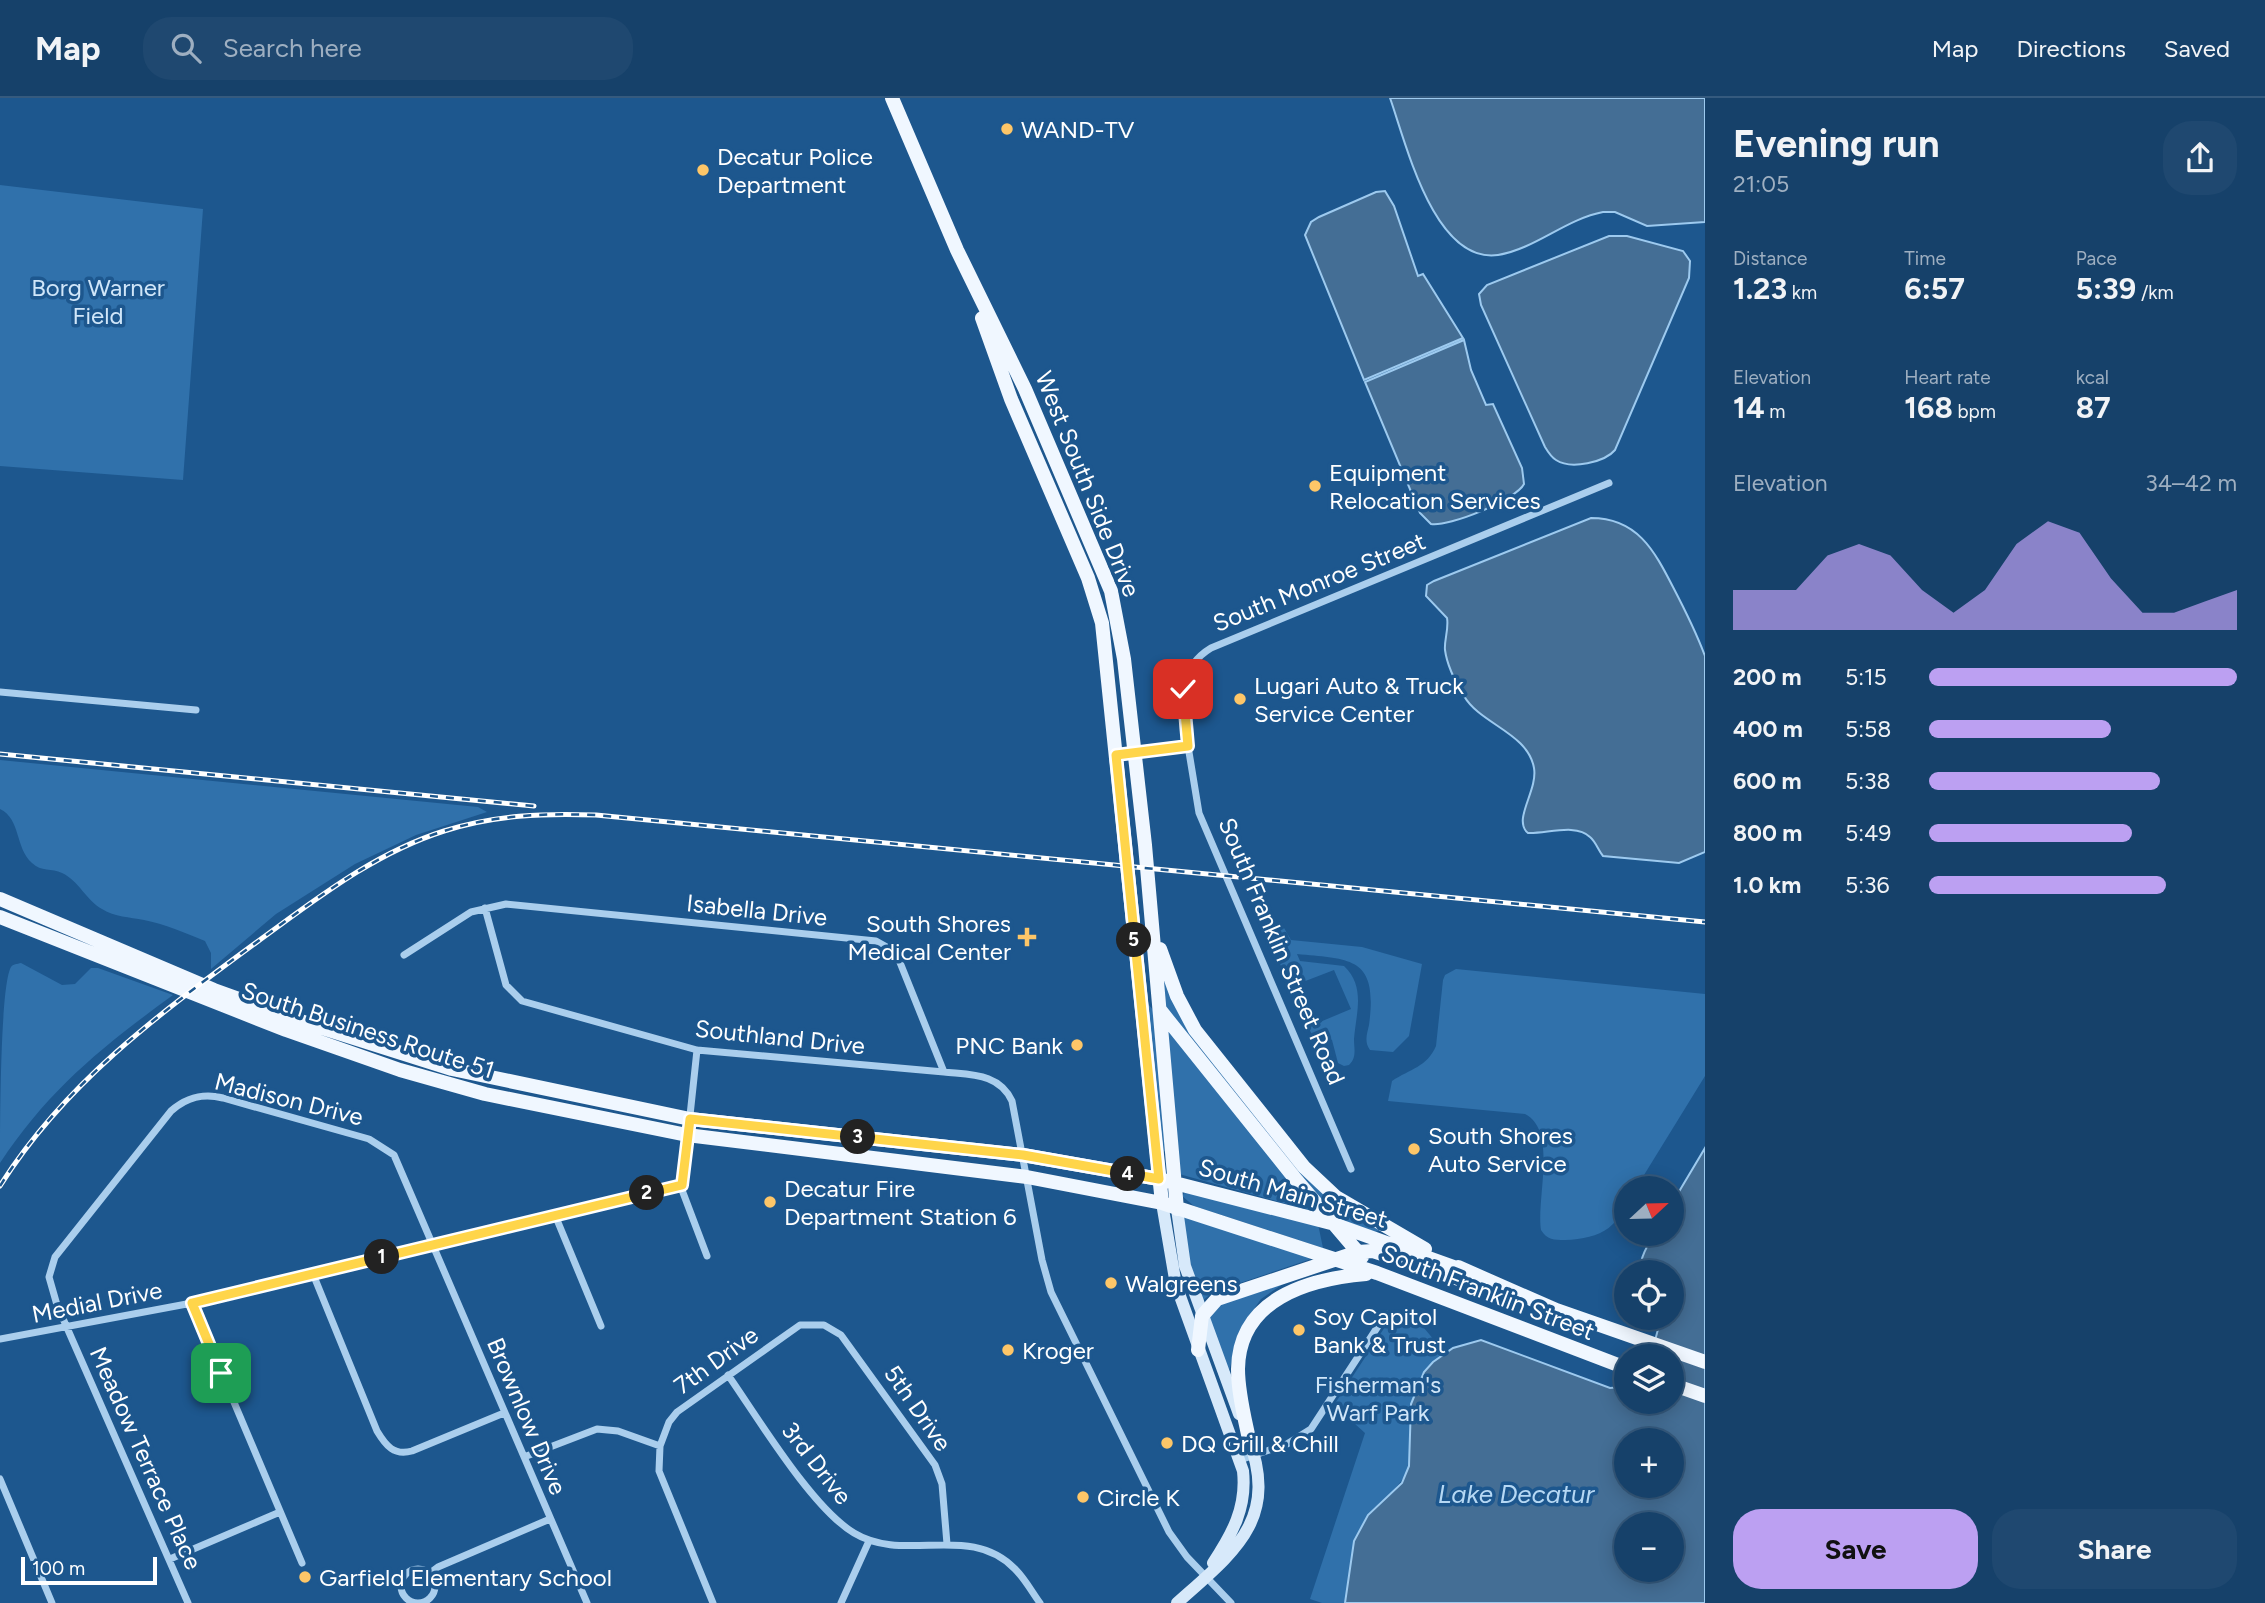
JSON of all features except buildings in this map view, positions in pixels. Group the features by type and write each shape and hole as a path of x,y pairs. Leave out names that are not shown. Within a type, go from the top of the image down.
{"main road":[{"name":"West South Side Drive","path":"892,98 957,250 1025,389 1111,591 1124,659 1177,1209"},
{"name":"West South Side Drive","path":"957,250 1011,398 1096,599 1105,637 1159,1179"},
{"path":"1147,884 1163,958 1189,1020 1304,1167 1336,1197 1465,1271 1556,1310"},
{"name":"South Business Route 51","path":"0,899 214,990 408,1056 465,1072 690,1119 1023,1155"},
{"name":"South Business Route 51","path":"0,917 274,1025 400,1070 497,1097 687,1135 1027,1177"},
{"path":"1136,964 1159,1009 1331,1223 1377,1273"},
{"name":"South Main Street","path":"1023,1155 1159,1179 1331,1223 1465,1271"},
{"name":"South Main Street","path":"1027,1177 1162,1203 1334,1260"},
{"path":"1159,1179 1162,1203"},
{"path":"1198,1350 1202,1316 1211,1304 1224,1296 1358,1252 1373,1251 1631,1334 1705,1362"},
{"name":"South Franklin Street","path":"1334,1260 1377,1273 1614,1364"},
{"path":"1252,1450 1240,1398 1238,1368 1242,1345 1254,1318 1272,1301 1296,1289 1332,1277 1377,1273"},
{"path":"1684,1389 1705,1396"}],"street":[{"name":"South Monroe Street","path":"1188,746 1184,678 1201,654 1609,482"},
{"path":"0,692 196,710"},
{"path":"1116,755 1188,746"},
{"name":"South Franklin Street Road","path":"1188,746 1199,813 1351,1169"},
{"name":"Isabella Drive","path":"485,908 515,905 882,944 892,950 899,960 944,1072"},
{"path":"404,955 471,912 485,908"},
{"name":"Southland Drive","path":"485,908 502,974 515,997 532,1004 697,1050 944,1072 989,1078 1005,1089 1012,1101 1042,1260 1055,1303 1165,1525 1181,1550 1231,1603"},
{"path":"697,1050 682,1185 684,1201 707,1256"},
{"name":"Madison Drive","path":"67,1328 50,1284 52,1262 171,1111 185,1100 197,1096 218,1097 381,1144 396,1160 432,1244"},
{"name":"Medial Drive","path":"0,1339 192,1303 682,1185"},
{"path":"1162,1203 1176,1286 1240,1460 1244,1483 1239,1517 1205,1575"},
{"path":"1177,1209 1185,1266 1252,1450 1259,1494 1254,1518 1237,1549 1177,1603"},
{"path":"555,1215 601,1326"},
{"name":"Brownlow Drive","path":"432,1244 587,1603"},
{"path":"313,1274 377,1432 391,1449 400,1453 412,1451 504,1412"},
{"path":"192,1303 302,1563"},
{"path":"1240,1460 1252,1450 1297,1439 1311,1429 1386,1314"},
{"name":"7th Drive","path":"713,1603 661,1479 660,1446 669,1422 677,1412 794,1328 812,1323"},
{"name":"5th Drive","path":"812,1323 830,1327 846,1341 935,1465 944,1499 947,1544"},
{"name":"Meadow Terrace Place","path":"67,1328 188,1603"},
{"name":"3rd Drive","path":"728,1376 826,1511 845,1528 869,1541 895,1547 969,1544 1001,1558 1015,1568 1040,1603"},
{"path":"524,1457 597,1429 618,1431 660,1446"},
{"path":"0,1479 52,1603"},
{"path":"170,1559 280,1512"},
{"path":"430,1573 438,1567 551,1519"},
{"path":"841,1603 869,1541"},
{"path":"414,1569 430,1573 435,1583 432,1594 418,1603 408,1599 402,1590 405,1575 414,1569"}],"green space":[{"name":"Borg Warner Field","path":"0,185 203,209 183,480 0,466"},
{"path":"0,760 478,807 487,812 416,835 355,864 276,914 211,969 211,953 205,941 159,924 107,912 91,901 68,876 39,868 32,863 23,850 11,820 0,809"},
{"path":"1264,927 1284,928 1291,940 1362,947 1422,964 1409,1036 1393,1052 1370,1050 1366,1038 1371,1003 1365,974 1347,961 1297,954 1300,961 1344,966 1355,983 1358,1001 1354,1056 1349,1065 1338,1063 1332,1040 1327,1037 1315,1040 1308,1027 1351,1009 1334,970 1295,985 1299,995 1294,996"},
{"path":"1158,954 1172,993 1299,1164 1381,1230 1375,1232 1335,1218 1163,1007"},
{"path":"21,963 62,985 75,984 91,968 98,968 173,995 78,1071 38,1113 0,1163 1,1060 7,980 11,967"},
{"path":"1456,969 1705,994 1705,1076 1643,1176 1614,1176 1614,1223 1609,1228 1578,1239 1557,1240 1548,1238 1543,1233 1540,1217 1544,1166 1541,1135 1535,1123 1525,1114 1388,1101 1392,1081 1423,1063 1436,1046 1445,975"},
{"path":"1147,1003 1155,1012 1167,1150 1163,1152"},
{"path":"1164,1023 1316,1212 1179,1174"},
{"path":"1185,1192 1318,1224 1323,1248 1194,1206 1182,1196"},
{"path":"1183,1216 1311,1259 1213,1292 1201,1302 1190,1268"},
{"path":"1336,1266 1283,1284 1261,1299 1242,1326 1229,1371 1208,1321 1210,1314 1221,1303"},
{"name":"Fisherman's Warf Park","path":"1396,1310 1424,1328 1445,1353 1430,1367 1418,1384 1410,1412 1412,1450 1409,1467 1385,1502 1366,1538 1351,1577 1345,1603 1322,1603 1310,1599 1365,1433 1334,1405"}],"water":[{"path":"1390,98 1705,98 1705,222 1647,226 1615,212 1603,212 1576,221 1512,252 1498,255 1476,253 1456,241 1426,197"},
{"path":"1385,191 1394,206 1418,276 1423,274 1463,338 1364,380 1305,235 1311,222 1319,217 1376,192"},
{"path":"1609,236 1627,236 1683,251 1690,261 1689,278 1615,450 1596,461 1562,463 1545,447 1481,305 1479,294 1487,285"},
{"path":"1464,340 1471,370 1486,405 1493,404 1522,468 1524,484 1509,497 1481,511 1452,521 1431,524 1420,513 1365,382"},
{"path":"1591,518 1607,519 1621,524 1632,530 1651,549 1682,604 1705,656 1705,852 1679,863 1603,856 1592,839 1577,831 1528,833 1523,821 1534,777 1530,756 1513,737 1471,706 1464,696 1446,656 1447,618 1426,596 1427,585 1434,581"},
{"name":"Lake Decatur","path":"1705,1148 1705,1603 1345,1603 1354,1541 1368,1515 1402,1483 1409,1466 1411,1404 1424,1372 1453,1348 1481,1340 1614,1388 1614,1414 1684,1414 1684,1344 1654,1344 1658,1330 1684,1330 1684,1260 1642,1260 1647,1247 1684,1246 1684,1183"}],"railway":[{"path":"0,754 534,806"},
{"path":"0,1186 26,1148 55,1113 118,1050 188,993 304,907 348,877 394,851 444,831 500,818 557,814 596,815 1705,922"}],"place":[{"name":"WAND-TV","path":"1007,129"},
{"name":"Decatur Police Department","path":"703,170"},
{"name":"Equipment Relocation Services","path":"1315,486"},
{"name":"Lugari Auto & Truck Service Center","path":"1240,699"},
{"name":"South Shores Medical Center","path":"1027,937"},
{"name":"PNC Bank","path":"1077,1045"},
{"name":"South Shores Auto Service","path":"1414,1149"},
{"name":"Decatur Fire Department Station 6","path":"770,1202"},
{"name":"Walgreens","path":"1111,1283"},
{"name":"Soy Capitol Bank & Trust","path":"1299,1330"},
{"name":"Kroger","path":"1008,1350"},
{"name":"DQ Grill & Chill","path":"1167,1443"},
{"name":"Circle K","path":"1083,1497"},
{"name":"Garfield Elementary School","path":"305,1577"}],"route":[{"path":"221,1373 192,1303 682,1185 690,1119 1023,1155 1159,1179 1116,755 1188,746 1183,689"}]}
